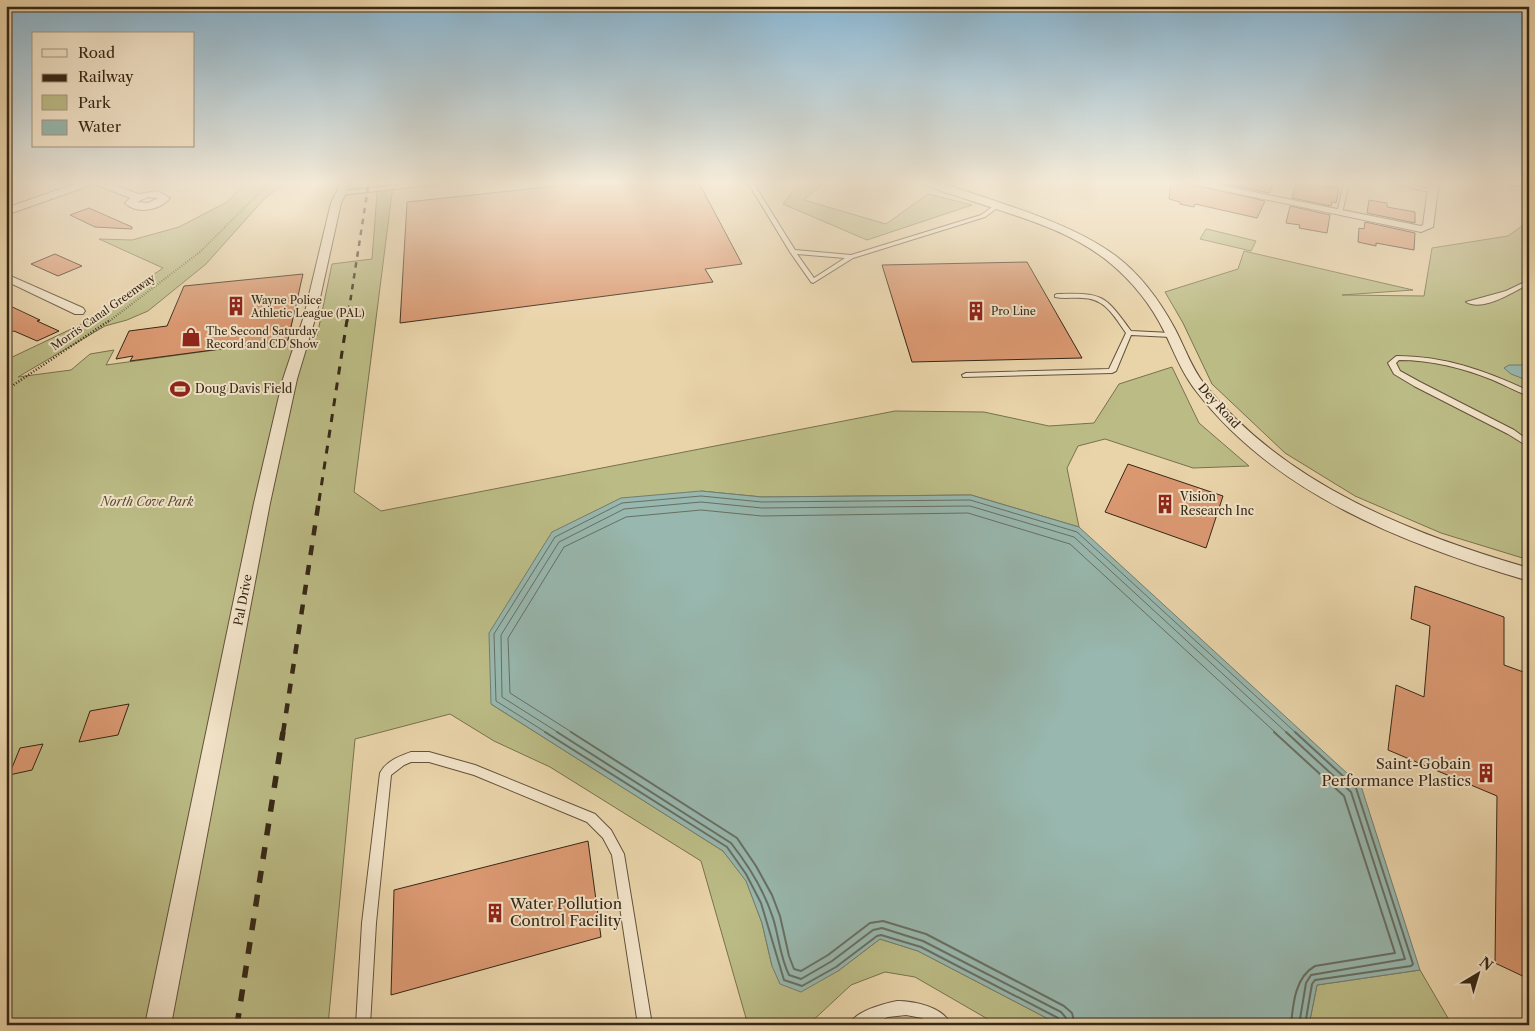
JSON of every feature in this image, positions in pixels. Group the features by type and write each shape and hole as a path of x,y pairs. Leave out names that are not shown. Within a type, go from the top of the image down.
{"street":[{"name":"Pal Drive","path":"158,1025 262,503 290,379 310,316 330,229"},
{"name":"Dey Road","path":"1062,229 1105,252 1136,279 1148,294 1200,388 1245,435 1297,474 1334,497 1405,532 1453,552 1529,575"},
{"path":"6,277 79,311"}],"lane":[{"path":"779,229 813,281 851,257 941,229"},
{"path":"794,252 851,257"},
{"path":"1513,292 1470,300 1469,302 1477,303 1513,292 1518,286 1529,282"},
{"path":"1057,296 1100,298 1107,302 1129,333"},
{"path":"1129,333 1171,335"},
{"path":"966,375 1112,371 1129,333"},
{"path":"1529,394 1481,372 1451,362 1405,357 1396,358 1392,363 1396,372 1511,432 1529,445"},
{"path":"363,1025 369,924 386,772 400,761 410,757 429,757 475,770 591,818 607,834 618,854 645,1025"},
{"path":"856,1025 868,1016 897,1008 923,1012 944,1025"}],"path":[{"name":"Morris Canal Greenway","path":"6,390 119,314 200,252 223,229"}],"green space":[{"name":"North Cove Park","path":"171,229 237,229 206,264 148,311 127,320 105,326 18,377 71,370 90,354 114,350 106,365 317,336 332,264 372,259 374,229 387,229 354,492 381,511 895,411 984,412 1049,426 1094,423 1119,384 1172,367 1199,423 1249,466 1193,468 1105,439 1078,446 1067,468 1079,527 971,495 762,497 701,491 491,704 723,851 746,880 762,923 772,966 838,971 880,939 918,951 1060,1025 998,1025 915,977 885,972 851,985 808,1025 748,1025 701,861 550,767 494,741 450,714 355,739 328,1025 6,1025 6,360 84,323 163,268 99,239 132,240"},
{"path":"842,229 900,229 867,240"},
{"path":"1206,229 1256,241 1251,251 1200,239"},
{"path":"1518,229 1529,229 1529,560 1441,533 1355,496 1285,453 1212,384 1183,323 1165,292 1238,269 1244,251 1413,290 1342,295 1424,296 1432,248 1508,236"},
{"path":"1420,970 1452,1025 1309,1025 1317,985"}],"water":[{"path":"1509,365 1529,365 1529,381 1511,374 1504,368"},
{"path":"701,491 762,497 971,495 1079,527 1361,786 1420,970 1317,985 1309,1025 1060,1025 918,951 880,939 838,971 801,992 780,984 772,966 762,923 746,881 723,851 491,704 489,633 552,532 621,498"}],"building":[{"path":"405,229 724,229 742,264 705,269 713,282 400,323"},
{"path":"1305,229 1328,229 1327,233"},
{"path":"1359,229 1397,229 1415,233 1414,250 1376,243 1376,246 1358,242"},
{"path":"55,254 82,266 58,276 31,264"},
{"name":"Pro Line","path":"1027,262 1082,358 912,362 882,265"},
{"name":"Wayne Police Athletic League (PAL)","path":"303,274 288,340 130,361 133,356 116,359 129,331 167,326 184,286"},
{"path":"6,304 59,331 37,341 14,331 6,334"},
{"name":"Vision Research Inc","path":"1128,464 1223,496 1206,548 1105,512"},
{"name":"Saint-Gobain Performance Plastics","path":"1415,586 1504,617 1504,665 1529,674 1529,979 1495,963 1497,796 1388,750 1396,685 1424,697 1430,626 1411,619"},
{"path":"129,704 118,735 79,742 90,711"},
{"path":"43,744 32,770 9,775 20,748"},
{"name":"Water Pollution Control Facility","path":"588,841 601,937 391,995 394,890"}],"railway":[{"path":"347,322 361,229"},
{"path":"319,501 347,320"},
{"path":"283,733 319,500"},
{"path":"237,1025 283,732"}],"place":[{"name":"Wayne Police Athletic League (PAL)","path":"236,306"},
{"name":"Pro Line","path":"976,311"},
{"name":"The Second Saturday Record and CD Show","path":"191,337"},
{"name":"Doug Davis Field","path":"180,389"},
{"name":"Vision Research Inc","path":"1165,504"},
{"name":"Saint-Gobain Performance Plastics","path":"1486,773"},
{"name":"Water Pollution Control Facility","path":"495,913"}]}
